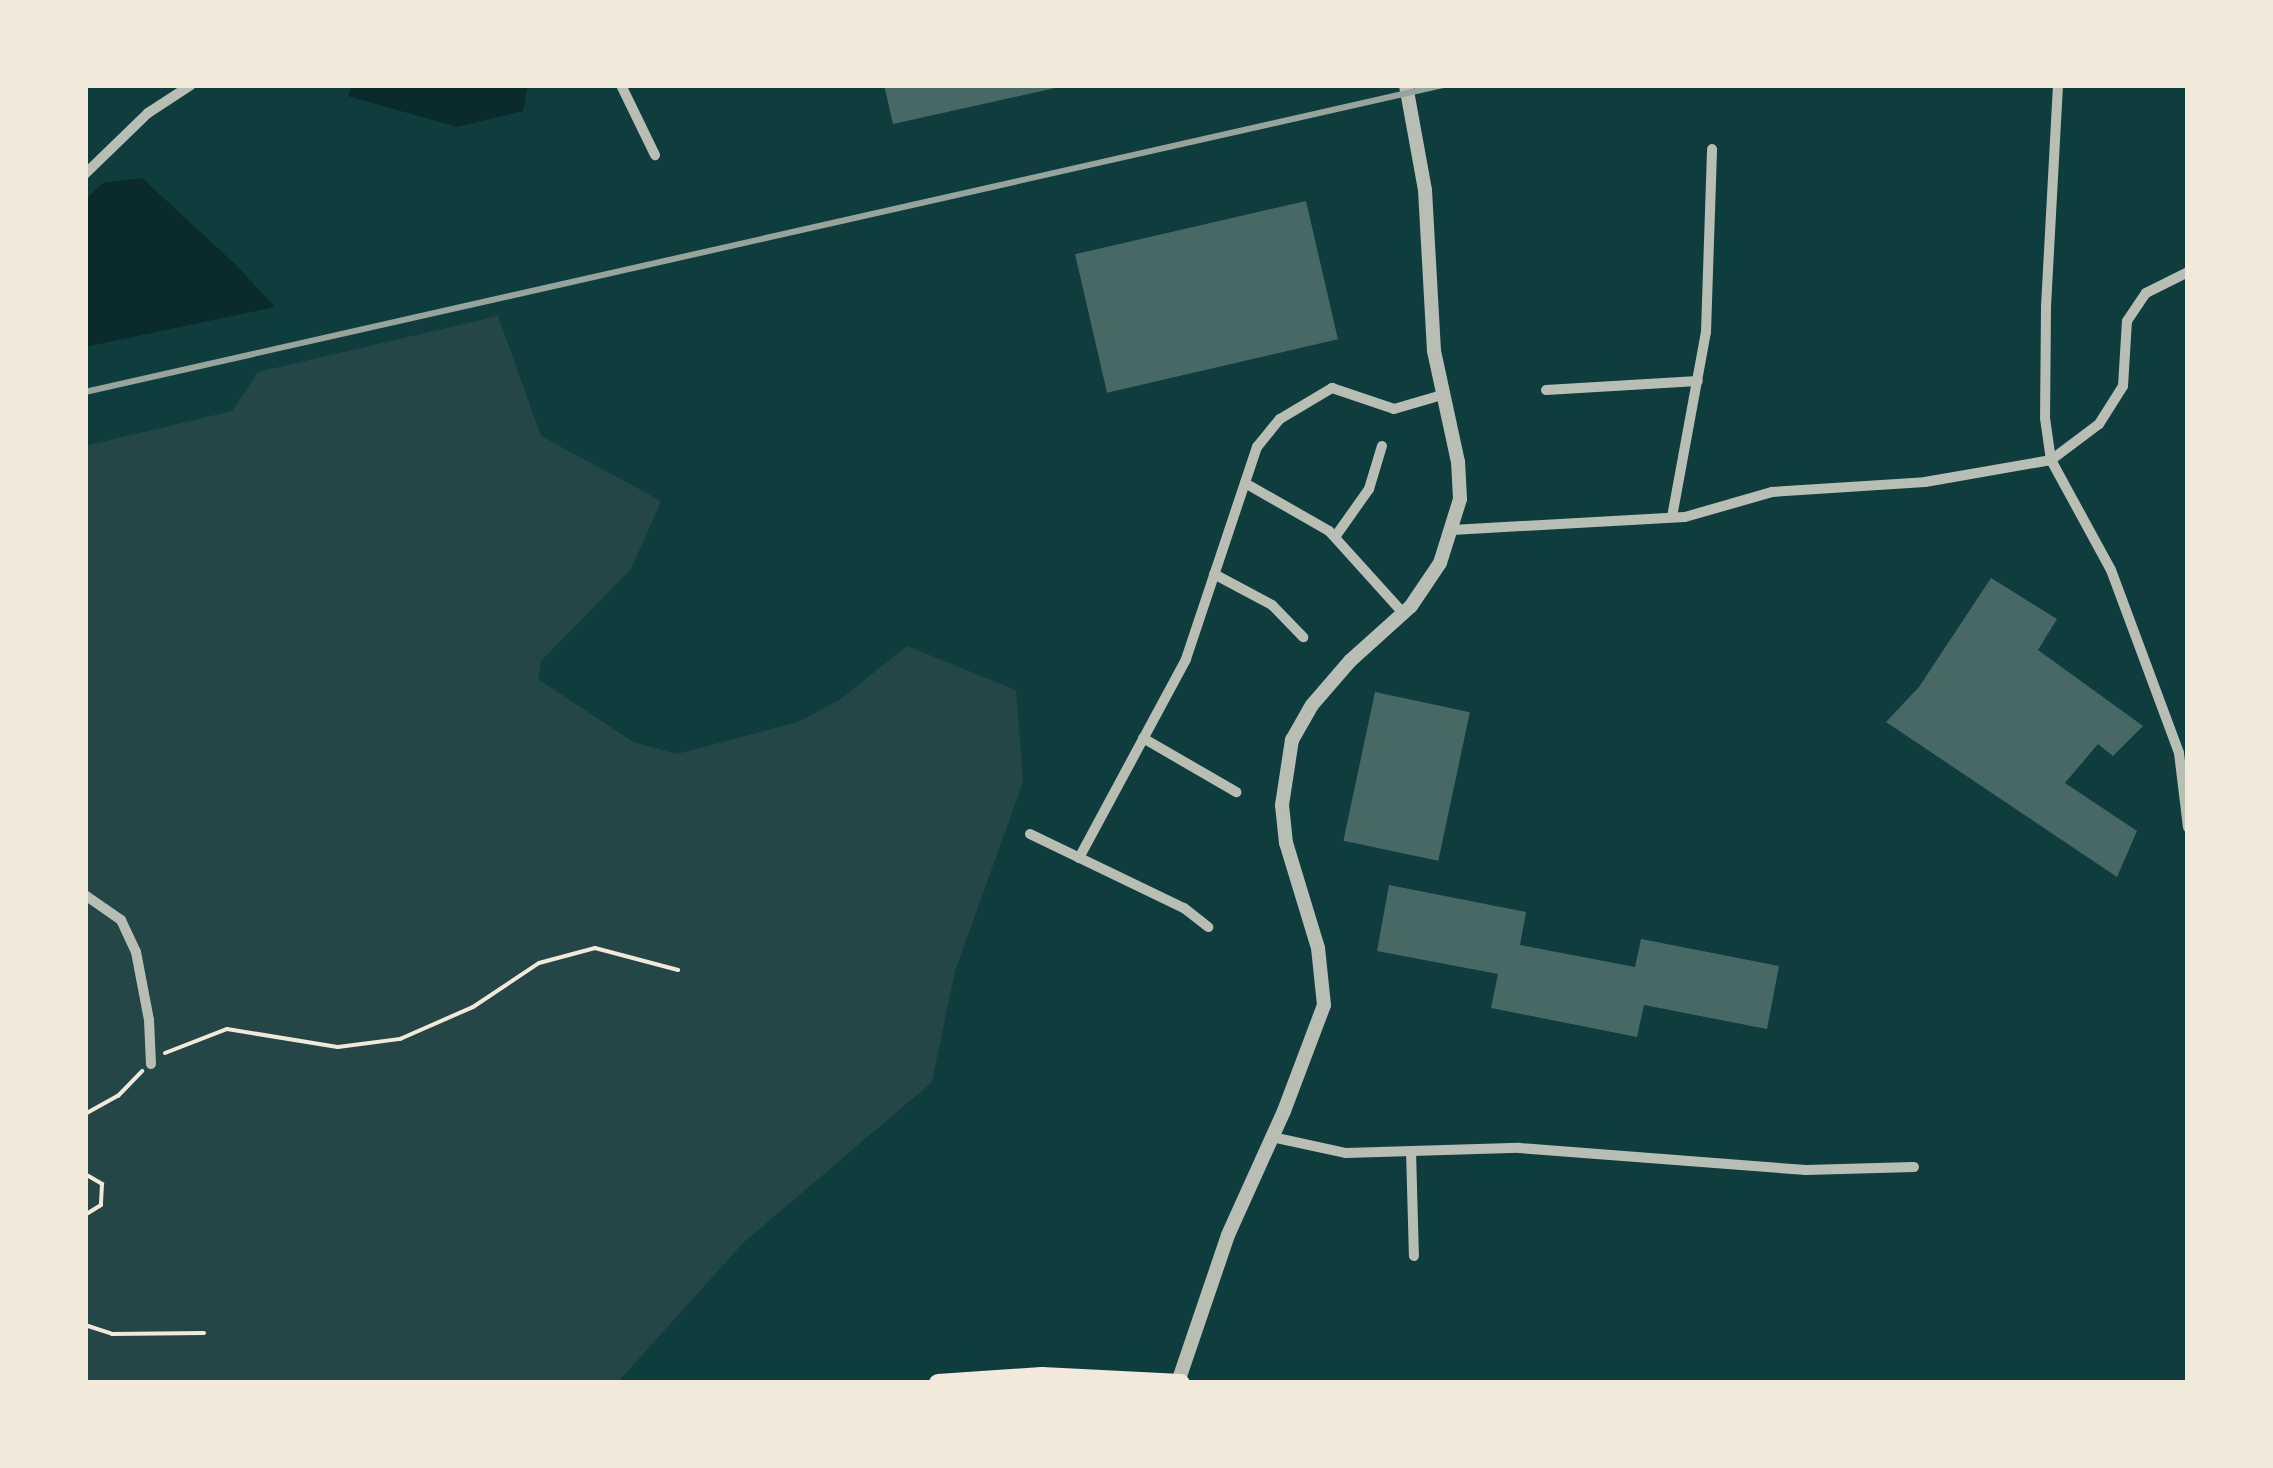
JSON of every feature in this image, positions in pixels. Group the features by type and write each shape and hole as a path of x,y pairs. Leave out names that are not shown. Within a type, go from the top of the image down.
{"main road":[{"path":"938,1383 1179,1383"}],"street":[{"path":"85,174 148,113 191,85"},
{"path":"622,85 655,155"},
{"path":"1179,1383 1228,1236 1324,1005 1318,948 1286,843 1282,805 1292,740 1312,705 1403,612 1440,562 1460,500 1458,462 1434,351 1425,190 1406,85"},
{"path":"2058,85 2046,307 2045,418 2051,460 2112,570 2180,753 2188,827"},
{"path":"1672,518 1706,332 1712,149"},
{"path":"1452,530 1672,518 1772,492 1925,482 2051,460 2099,424 2123,386 2127,321 2146,294 2188,272"},
{"path":"1546,390 1698,382"},
{"path":"1079,858 1186,659 1257,447 1280,420 1332,388 1394,409 1442,395"},
{"path":"1335,537 1369,489 1382,446"},
{"path":"1245,483 1335,537 1403,612"},
{"path":"1214,574 1272,606 1304,637"},
{"path":"1143,738 1236,792"},
{"path":"1030,834 1184,908 1208,928"},
{"path":"85,896 121,920 136,952 149,1020 152,1064"},
{"path":"1272,1137 1346,1153 1518,1148 1806,1170 1914,1168"},
{"path":"1411,1151 1414,1256"}],"path":[{"path":"85,1114 118,1096 173,1047 226,1029 338,1047 400,1040 441,1024 539,963 594,948 678,970"},
{"path":"85,1174 102,1184 101,1206 85,1214"},
{"path":"85,1325 112,1334 204,1333"}],"shaded area":[{"path":"352,85 528,85 523,111 457,127 348,96"},
{"path":"142,178 275,307 85,347 85,200 103,183"},
{"path":"498,316 541,436 661,501 631,569 541,661 538,679 633,742 677,754 798,722 841,699 907,646 1016,690 1023,782 955,971 932,1082 743,1243 617,1383 85,1383 85,446 232,411 258,372"}],"building":[{"path":"884,85 1060,85 1060,87 893,124"},
{"path":"1306,201 1338,339 1107,393 1075,254"},
{"path":"1991,578 2057,619 2038,650 2143,726 2113,756 2098,744 2065,783 2137,831 2117,877 1886,722 1919,687"},
{"path":"1375,692 1470,712 1438,861 1343,841"},
{"path":"1389,885 1526,912 1520,945 1635,967 1641,939 1779,966 1767,1029 1644,1005 1637,1037 1491,1008 1498,974 1377,951"}],"railway":[{"path":"85,392 1443,85"}]}
